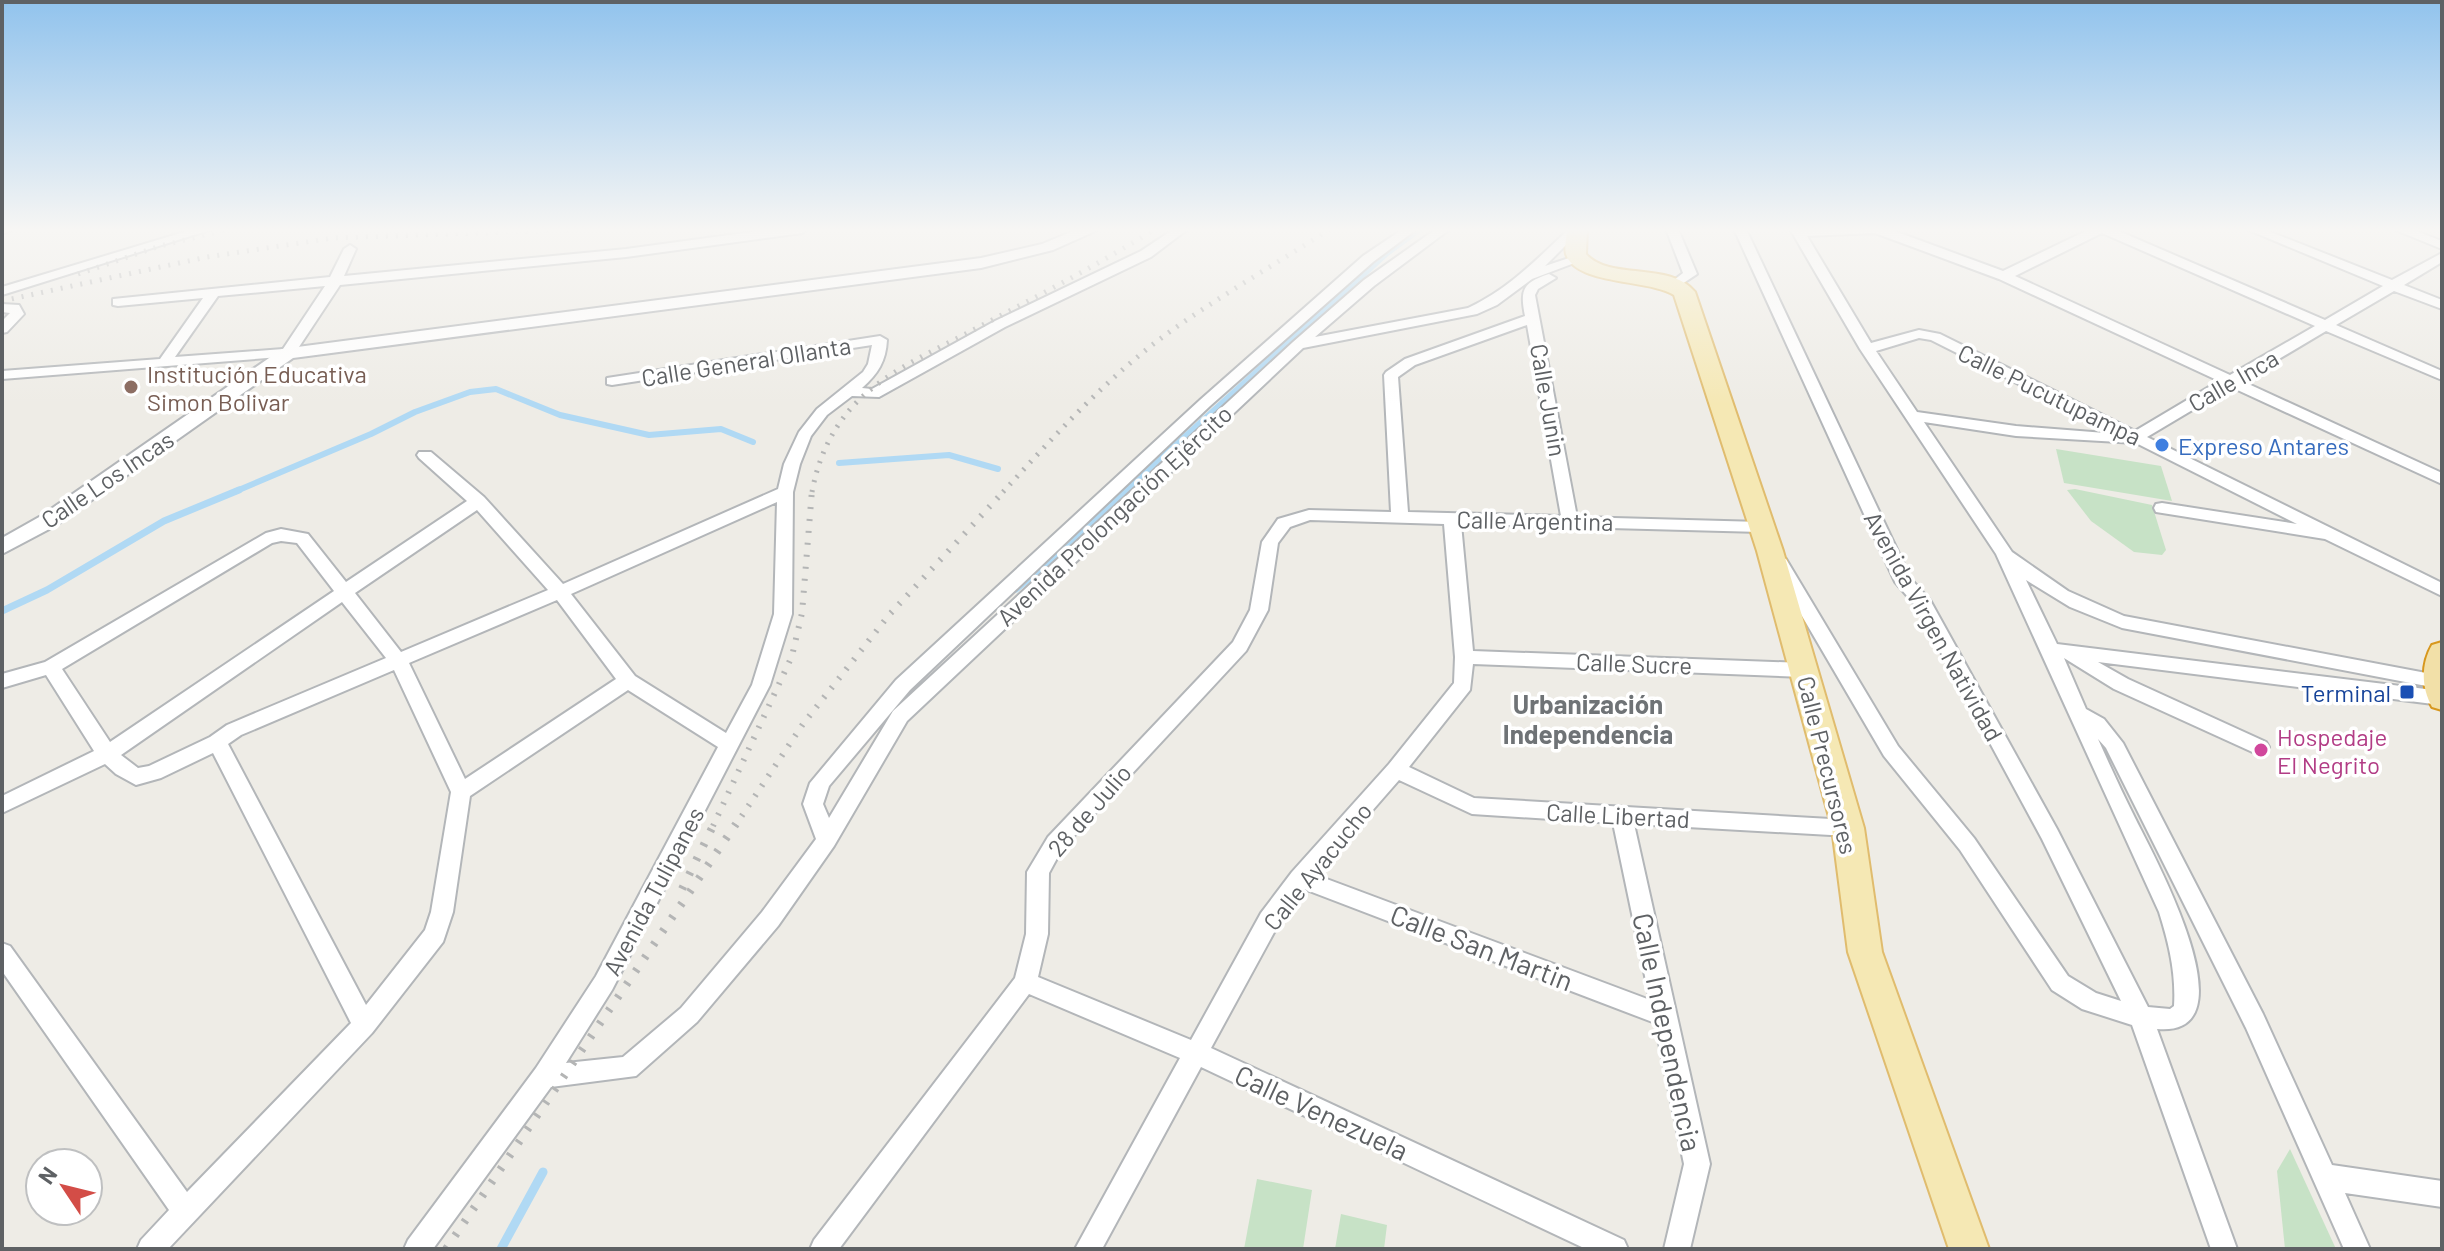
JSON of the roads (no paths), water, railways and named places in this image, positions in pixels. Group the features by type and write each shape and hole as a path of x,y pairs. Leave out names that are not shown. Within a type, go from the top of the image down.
{"main road":[{"name":"Calle Precursores","path":"1679,287 1684,292 1766,539 1848,828 1865,952 1969,1249"}],"street":[{"path":"118,302 261,287"},
{"path":"288,353 331,287"},
{"path":"2,375 288,353 793,287"},
{"path":"849,391 874,394 1000,324 1076,287"},
{"name":"Avenida Prolongación Ejército","path":"827,840 813,804 820,783 903,685 1205,403 1336,287"},
{"name":"Avenida Prolongación Ejército","path":"544,1076 628,1068 689,1015 770,919 827,840 900,716 1364,287"},
{"path":"1297,346 1472,311 1492,302 1512,287"},
{"name":"Calle Junin","path":"1532,287 1528,295 1570,521"},
{"name":"Avenida Virgen Natividad","path":"1767,287 1904,582 1927,610 2050,835 2141,1017 2224,1249"},
{"path":"1766,539 1891,751 1967,844 2060,983 2090,1002 2141,1017 2174,1020 2185,1011 2188,991 2185,968 2169,911 2078,714 2057,651 2004,553 1867,349 1830,287"},
{"path":"2029,287 2442,479"},
{"path":"2236,287 2442,376"},
{"name":"Calle Inca","path":"2133,438 2391,287"},
{"path":"2397,287 2442,305"},
{"path":"163,364 214,292"},
{"path":"2,308 14,308 17,314 2,329"},
{"path":"1400,516 1389,383 1395,370 1534,318"},
{"name":"Calle Pucutupampa","path":"1867,349 1919,334 1935,337 2442,590"},
{"name":"Avenida Tulipanes","path":"417,1249 544,1076 604,983 761,685 783,614 785,492 804,435 822,412 872,372 880,359 880,340"},
{"name":"Calle General Ollanta","path":"612,381 880,340"},
{"name":"Calle Los Incas","path":"2,547 48,521 288,353"},
{"path":"1913,416 2016,431 2133,438"},
{"path":"425,455 478,501 560,592 628,681 668,709 730,745"},
{"path":"51,667 107,754 125,772 136,777 154,772 217,742 234,730 399,662 785,492"},
{"path":"2,805 107,754 478,501"},
{"path":"2162,508 2341,537"},
{"name":"Calle Argentina","path":"1309,515 1570,521 1766,539"},
{"name":"28 de Julio","path":"823,1249 1025,982 1037,934 1038,872 1055,843 1240,646 1259,610 1270,542 1284,523 1309,515"},
{"name":"Calle Ayacucho","path":"1088,1249 1269,920 1300,878 1396,770 1463,685 1464,657 1452,518"},
{"path":"2,681 51,667 266,539 281,535 302,538 399,662 461,792 442,912 435,935 364,1025 150,1249"},
{"path":"2004,553 2058,594 2087,610 2122,622 2440,678"},
{"path":"2057,651 2440,678"},
{"path":"2057,651 2259,747"},
{"name":"Calle Sucre","path":"1464,657 1803,670"},
{"path":"461,792 628,681"},
{"path":"2078,714 2097,724 2113,743 2255,1022 2357,1249"},
{"path":"217,742 364,1025"},
{"name":"Calle Libertad","path":"1396,770 1472,806 1848,828"},
{"name":"Calle Independencia","path":"1622,815 1697,1164 1677,1249"},
{"name":"Calle San Martin","path":"1300,878 1665,1016"},
{"path":"2,953 185,1211"},
{"name":"Calle Venezuela","path":"1025,982 1196,1053 1615,1249"},
{"path":"2325,1177 2442,1194"}],"waterway":[{"path":"1124,492 1349,287"},
{"path":"234,492 415,412 470,392 496,389 560,415 649,435 721,429 753,442"},
{"path":"839,463 949,455 998,469"},
{"path":"2,611 47,590 164,521 239,490"},
{"path":"1016,589 1072,544 1124,492"},
{"path":"501,1249 543,1172"}],"railway":[{"path":"2,301 65,287"},
{"path":"812,492 832,435 867,393 910,363 1053,287"},
{"path":"1003,492 1085,405 1129,364 1175,328 1236,287"},
{"path":"713,826 792,656 802,613 812,490"},
{"path":"735,826 803,724 889,615 1005,490"},
{"path":"682,889 714,824"},
{"path":"446,1249 736,824"}],"place":[{"name":"Institución Educativa Simon Bolivar","path":"131,387"},
{"name":"Expreso Antares","path":"2162,445"},
{"name":"Terminal","path":"2407,692"},
{"name":"Hospedaje El Negrito","path":"2261,750"}],"district":[{"name":"Urbanización Independencia","path":"1588,718"}]}
